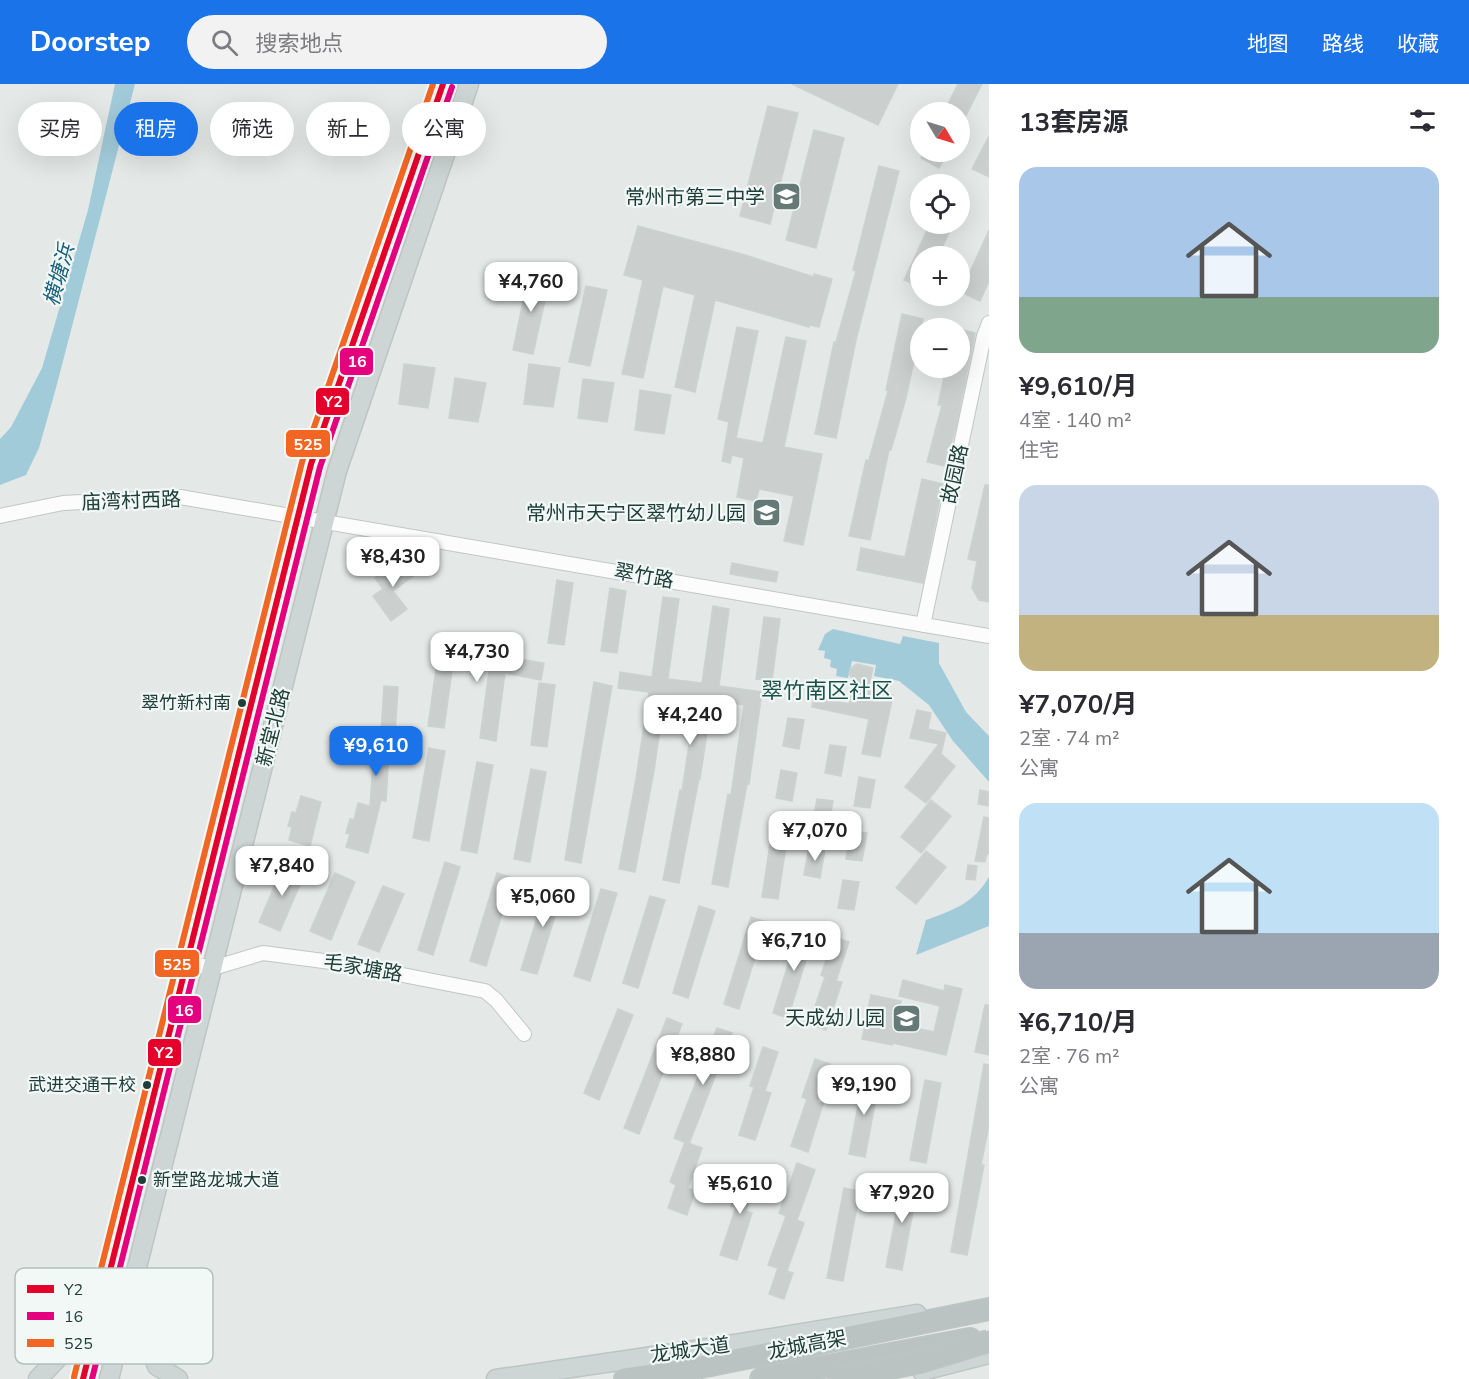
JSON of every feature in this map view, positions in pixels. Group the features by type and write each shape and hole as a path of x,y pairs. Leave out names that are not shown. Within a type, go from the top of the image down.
{"highway":[{"name":"龙城高架","path":"625,1379 681,1371 989,1309"},
{"name":"龙城高架","path":"761,1379 989,1335"},
{"path":"838,1379 920,1362 989,1342"}],"main road":[{"name":"新堂北路","path":"110,1268 312,464 443,84"},
{"name":"新堂北路","path":"137,1268 337,471 469,84"},
{"path":"107,1268 113,1255"},
{"path":"139,1262 139,1268"},
{"name":"龙城大道","path":"496,1379 746,1342 939,1310 989,1299"},
{"path":"790,1379 989,1342"},
{"path":"885,1379 989,1354"},
{"path":"38,1379 52,1364"},
{"name":"新堂北路","path":"83,1379 87,1364"},
{"name":"新堂北路","path":"109,1379 113,1364"},
{"path":"156,1364 178,1379"}],"street":[{"name":"故园路","path":"923,625 989,323"},
{"name":"庙湾村西路","path":"0,516 63,503 180,497 298,516"},
{"name":"翠竹路","path":"298,516 989,636"},
{"name":"毛家塘路","path":"186,963 213,968 263,953 346,964 485,991 496,999 524,1034"}],"water":[{"path":"115,84 135,84 130,102 114,102 114,156 116,156 39,448 26,475 0,485 0,439 11,427 42,368 88,210 100,156 102,156 102,145"},
{"path":"833,629 900,644 903,636 939,643 939,663 966,712 989,736 989,782 953,741 929,705 899,681 874,676 876,665 852,661 848,678 836,676 837,669 830,667 831,660 824,658 825,651 818,650 825,634"},
{"path":"989,877 989,926 916,955 926,920 962,905 976,894"}],"building":[{"path":"792,84 898,84 878,125"},
{"path":"958,84 982,84 970,107 970,102 949,102"},
{"path":"768,106 798,113 770,224 740,216"},
{"path":"814,130 844,138 816,248 786,240"},
{"path":"989,136 989,177 972,169"},
{"path":"928,162 942,162 939,168"},
{"path":"879,166 899,171 856,340 836,438 815,434 834,342 836,342 856,271 853,270"},
{"path":"638,226 745,255 814,277 814,274 832,279 819,327 810,325 809,327 715,300 695,392 675,387 695,295 663,286 643,378 622,374 643,280 624,275"},
{"path":"989,230 989,281 980,301 970,296 970,272"},
{"path":"925,234 948,234 943,246 920,246"},
{"path":"910,267 910,282 904,280"},
{"path":"529,273 550,278 533,354 513,350"},
{"path":"586,286 607,290 590,366 569,362"},
{"path":"902,314 919,318 910,318 910,378 891,450 889,450 870,540 849,536 866,460 869,460 888,391 886,390"},
{"path":"737,327 758,331 736,438 763,443 786,337 806,341 784,447 822,454 803,545 784,541 794,496 759,489 756,501 737,497 744,458 732,455 730,463 722,461 729,422 718,419"},
{"path":"970,332 975,333 970,358"},
{"path":"404,364 435,368 428,408 399,404"},
{"path":"529,364 560,368 553,407 524,404"},
{"path":"455,378 486,383 478,422 449,418"},
{"path":"944,378 966,378 945,466 927,462 942,405 938,405"},
{"path":"583,379 614,383 607,422 578,418"},
{"path":"640,390 671,395 664,434 635,430"},
{"path":"922,479 943,484 923,583 857,570 861,548 905,557"},
{"path":"985,485 989,485 989,602 979,600 972,588 977,561 968,559"},
{"path":"403,557 416,574 393,591 407,609 391,621 373,596 383,589 375,578"},
{"path":"732,563 778,572 776,582 730,574"},
{"path":"557,580 573,583 564,645 548,643"},
{"path":"610,588 626,591 617,653 601,651"},
{"path":"663,597 679,599 668,679 702,683 713,606 729,609 719,686 762,692 749,784 747,784 728,887 712,884 728,794 731,795 744,705 712,700 700,779 679,883 663,880 680,790 682,791 696,698 665,694 654,771 635,872 619,869 649,692 618,688 620,672 652,677"},
{"path":"764,617 780,619 772,681 756,679"},
{"path":"437,645 544,663 541,680 505,673 496,741 480,738 489,671 453,664 444,728 428,726 437,662 434,661"},
{"path":"857,664 873,668 868,690 893,695 880,757 862,754 869,719 812,707 814,696 849,704 854,682 849,673"},
{"path":"594,682 612,686 581,863 565,860"},
{"path":"539,683 555,685 547,747 531,745"},
{"path":"384,686 398,687 395,734 390,734 386,801 381,800 368,853 346,847 350,834 346,833 350,819 354,820 358,803 370,806 375,732 381,732"},
{"path":"917,710 931,713 928,729 946,733 941,754 955,766 926,803 905,787 939,744 910,738"},
{"path":"788,718 804,720 799,749 783,746"},
{"path":"830,745 846,747 841,776 825,773"},
{"path":"429,748 445,751 429,841 413,838"},
{"path":"477,762 493,765 477,853 461,850"},
{"path":"531,769 546,772 530,862 514,859"},
{"path":"781,770 797,773 792,801 776,798"},
{"path":"859,777 875,780 870,808 854,806"},
{"path":"980,790 989,792 989,806 978,804"},
{"path":"301,796 321,802 310,846 289,840 292,827 288,826 292,812 296,813"},
{"path":"817,799 833,801 828,829 812,827"},
{"path":"931,800 951,816 921,853 901,837"},
{"path":"984,817 989,818 989,854 987,853 985,862 975,861"},
{"path":"773,824 789,826 778,899 762,897"},
{"path":"851,831 867,833 862,861 846,859"},
{"path":"809,847 825,849 820,878 804,875"},
{"path":"926,851 946,867 916,904 896,888"},
{"path":"445,862 460,867 433,955 418,950"},
{"path":"284,864 305,873 280,931 259,922"},
{"path":"968,865 977,866 975,880 966,879"},
{"path":"335,873 355,882 331,940 310,931"},
{"path":"497,873 513,878 486,966 470,961"},
{"path":"843,880 859,882 854,910 838,908"},
{"path":"548,882 564,887 537,974 521,970"},
{"path":"383,886 404,894 379,952 358,944"},
{"path":"601,889 617,893 590,981 574,976"},
{"path":"650,896 665,900 638,988 623,983"},
{"path":"699,906 715,911 688,998 673,993"},
{"path":"751,917 766,922 739,1009 724,1004"},
{"path":"800,926 815,931 788,1018 773,1013"},
{"path":"834,937 849,942 836,981 842,982 826,1030 809,1024 825,977 821,975"},
{"path":"903,980 944,991 945,985 962,989 946,1055 893,1043 892,1045 862,1039 871,995 901,1001 896,1024 934,1032 940,1006 899,996"},
{"path":"985,1005 989,1005 989,1055 975,1052"},
{"path":"618,1009 633,1015 599,1100 584,1093"},
{"path":"667,1018 682,1024 639,1134 624,1128"},
{"path":"717,1028 732,1033 689,1144 674,1138"},
{"path":"763,1047 778,1052 765,1091 771,1093 755,1140 739,1135 754,1087 750,1086"},
{"path":"815,1059 830,1064 817,1102 823,1104 808,1152 791,1146 807,1099 802,1097"},
{"path":"984,1064 989,1065 989,1125 967,1255 951,1252"},
{"path":"864,1074 880,1077 865,1157 849,1154"},
{"path":"925,1080 941,1083 926,1163 910,1160"},
{"path":"685,1142 702,1148 688,1188 695,1191 687,1215 668,1208 676,1185 670,1182"},
{"path":"797,1163 815,1170 797,1220 804,1223 787,1271 793,1273 784,1299 769,1294 778,1268 768,1265 786,1216 779,1213"},
{"path":"744,1167 759,1172 746,1211 752,1213 737,1260 720,1255 736,1207 731,1206"},
{"path":"903,1178 919,1180 902,1270 886,1267"},
{"path":"844,1188 860,1191 843,1281 827,1278"}],"transit line":[{"name":"525","path":"101,1268 302,462 433,84"},
{"name":"Y2","path":"111,1268 311,464 443,84"},
{"name":"16","path":"120,1268 320,467 452,87"},
{"name":"525","path":"74,1377 77,1364"},
{"name":"Y2","path":"83,1379 87,1364"},
{"name":"16","path":"92,1379 96,1364"}],"place":[{"name":"常州市第三中学","path":"786,197"},
{"name":"常州市天宁区翠竹幼儿园","path":"767,513"},
{"name":"翠竹新村南","path":"242,703"},
{"name":"天成幼儿园","path":"906,1018"},
{"name":"武进交通干校","path":"147,1085"},
{"name":"新堂路龙城大道","path":"142,1180"}],"district":[{"name":"翠竹南区社区","path":"827,691"}],"water label":[{"name":"横塘浜","path":"59,275"}]}
